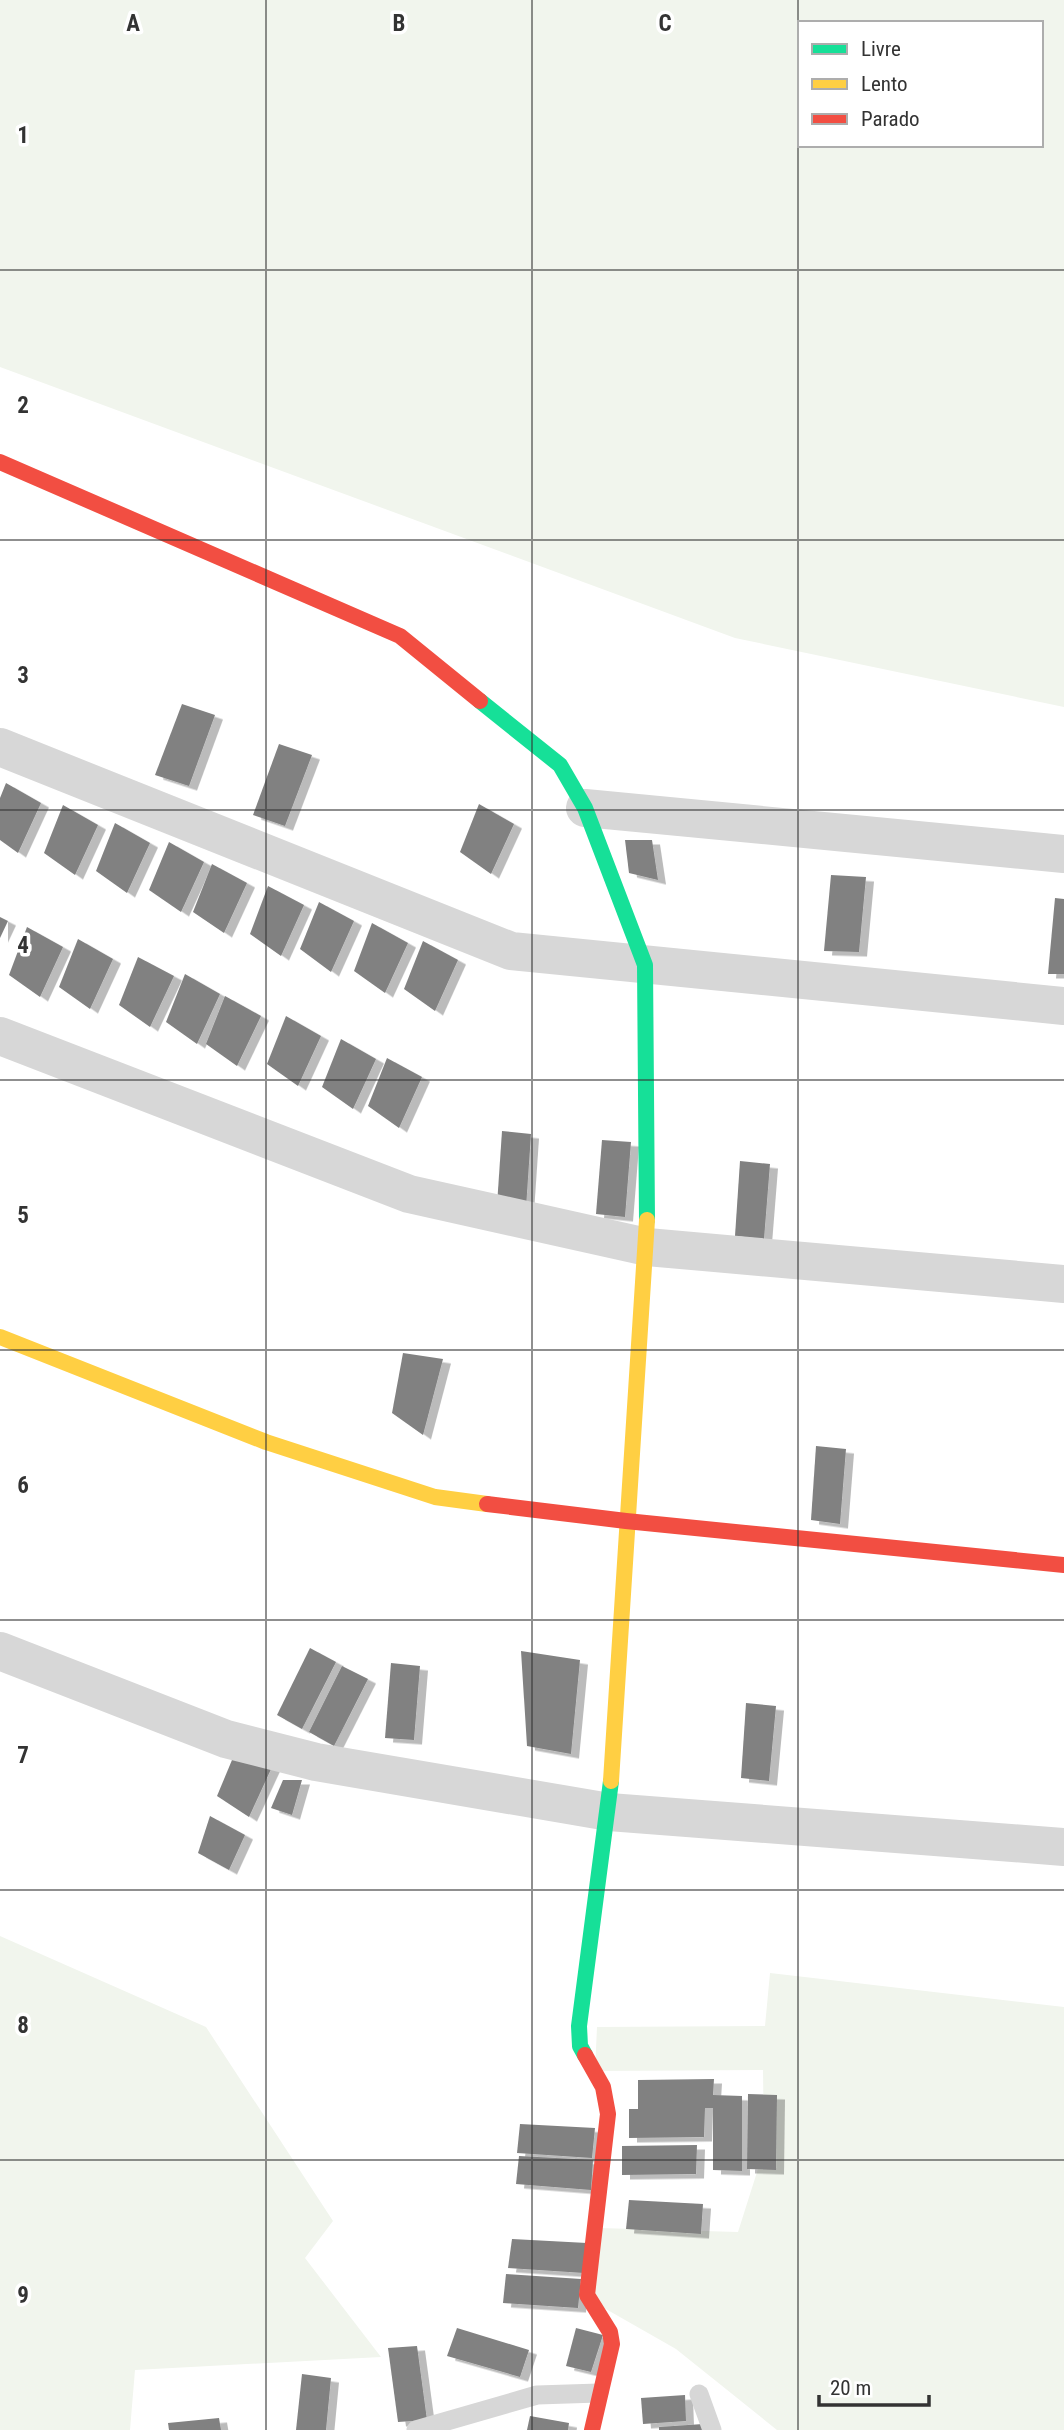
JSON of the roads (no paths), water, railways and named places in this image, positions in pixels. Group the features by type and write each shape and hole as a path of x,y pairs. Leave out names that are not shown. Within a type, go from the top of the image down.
{"street":[{"path":"0,462 400,636 560,765 585,808 645,965 647,1247 626,1521 609,1812 579,2026 580,2046 603,2087 608,2114 587,2295 592,2307 607,2323 613,2344 592,2430"},
{"path":"0,747 511,951 1064,1006"},
{"path":"585,808 1064,854"},
{"path":"0,1037 409,1194 647,1247 1064,1284"},
{"path":"0,1337 266,1442 435,1497 626,1521 1064,1565"},
{"path":"0,1651 226,1739 316,1762 609,1812 1064,1847"}],"lane":[{"path":"416,2430 537,2395 599,2393"},
{"path":"699,2394 712,2430"}]}
